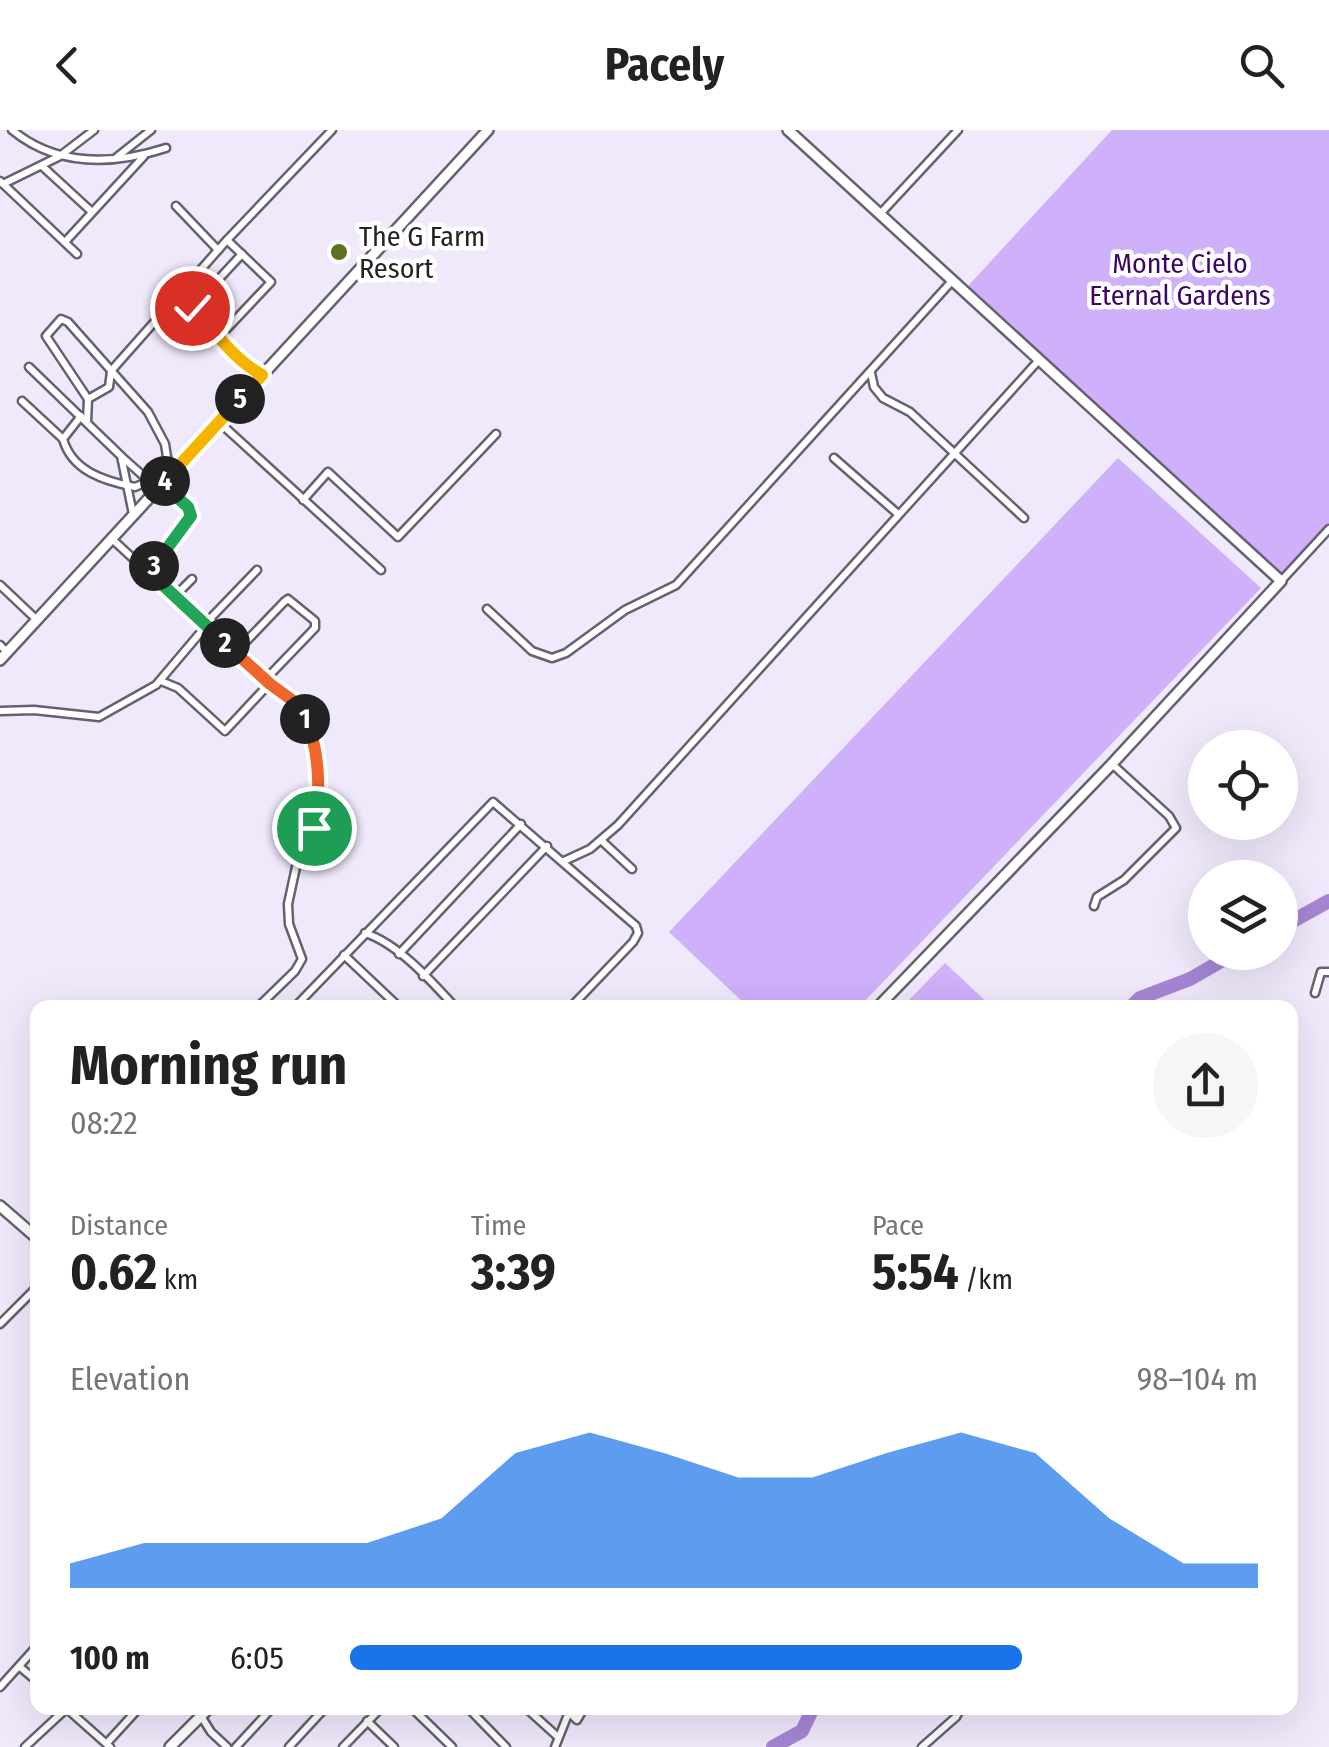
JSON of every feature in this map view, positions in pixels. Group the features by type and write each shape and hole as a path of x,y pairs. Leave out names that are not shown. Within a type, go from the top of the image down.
{"street":[{"path":"12,130 60,156 113,160 166,148"},
{"path":"20,136 32,130"},
{"path":"77,254 2,183 60,156 94,130"},
{"path":"113,160 152,130"},
{"path":"88,399 102,394 110,384 111,371 226,240 332,130"},
{"path":"2,653 37,620 488,130"},
{"path":"788,130 1282,581"},
{"path":"879,214 958,130"},
{"path":"66,242 144,155"},
{"path":"41,165 92,212"},
{"path":"176,206 218,250"},
{"path":"220,336 271,282 226,240"},
{"path":"192,308 242,254"},
{"path":"487,609 532,652 552,658 625,610 676,585 952,281"},
{"path":"178,296 220,336 238,360 262,375"},
{"path":"63,439 84,419 88,399 67,362 46,336 60,318 68,322 148,412 165,444 163,483"},
{"path":"564,861 602,840 1039,360"},
{"path":"29,367 148,481 163,483 188,507 191,516 162,550 150,573"},
{"path":"871,372 874,387 882,398 910,412 1024,518"},
{"path":"110,384 123,384"},
{"path":"22,401 63,439 69,456 82,468 126,485 138,487 148,481"},
{"path":"219,422 381,570"},
{"path":"303,500 328,472 398,537 496,434"},
{"path":"121,456 133,516"},
{"path":"834,458 898,514"},
{"path":"885,1000 1112,764 1329,528"},
{"path":"112,539 296,703 309,726 317,802 313,834 296,868 288,904 289,924 302,953 301,963 265,1000"},
{"path":"0,711 34,710 98,717 160,680 257,570"},
{"path":"175,596 192,579"},
{"path":"0,585 37,620"},
{"path":"160,680 178,688 224,732 315,628 315,621 294,600 288,599 236,652"},
{"path":"1094,906 1098,896 1124,880 1176,826 1112,764"},
{"path":"302,1000 489,804 497,803 628,918 638,933 578,1000"},
{"path":"399,954 521,824"},
{"path":"602,840 632,869"},
{"path":"423,976 546,846"},
{"path":"364,933 382,940 448,1000"},
{"path":"344,955 392,1000"},
{"path":"1315,993 1321,972 1329,972"},
{"path":"0,1207 30,1232"},
{"path":"0,1324 30,1294"},
{"path":"0,1687 30,1652"},
{"path":"20,1667 30,1675"},
{"path":"25,1747 59,1715"},
{"path":"74,1715 106,1743"},
{"path":"82,1722 84,1715"},
{"path":"92,1747 106,1743 132,1715"},
{"path":"170,1747 202,1715"},
{"path":"206,1715 211,1732"},
{"path":"236,1747 266,1715"},
{"path":"290,1747 320,1715"},
{"path":"343,1747 373,1715"},
{"path":"419,1715 452,1747"},
{"path":"475,1715 506,1747"},
{"path":"534,1715 558,1737"},
{"path":"555,1747 565,1715"},
{"path":"922,1747 957,1715"},
{"path":"367,1721 394,1747"},
{"path":"192,1725 211,1732 227,1747"}],"green space":[{"name":"Monte Cielo Eternal Gardens","path":"1112,130 1329,130 1329,523 1282,573 968,286"},
{"path":"1118,458 1261,588 866,1000 741,1000 669,932"},
{"path":"945,963 985,1000 909,1000"}],"waterway":[{"path":"1298,918 1329,901"},
{"path":"1138,1000 1206,970"},
{"path":"773,1747 802,1731 810,1715"}],"place":[{"name":"The G Farm Resort","path":"339,252"}],"route":[{"path":"192,308 238,360 262,375 162,484 188,507 191,516 162,550 150,573 300,709 314,748 314,828"}]}
